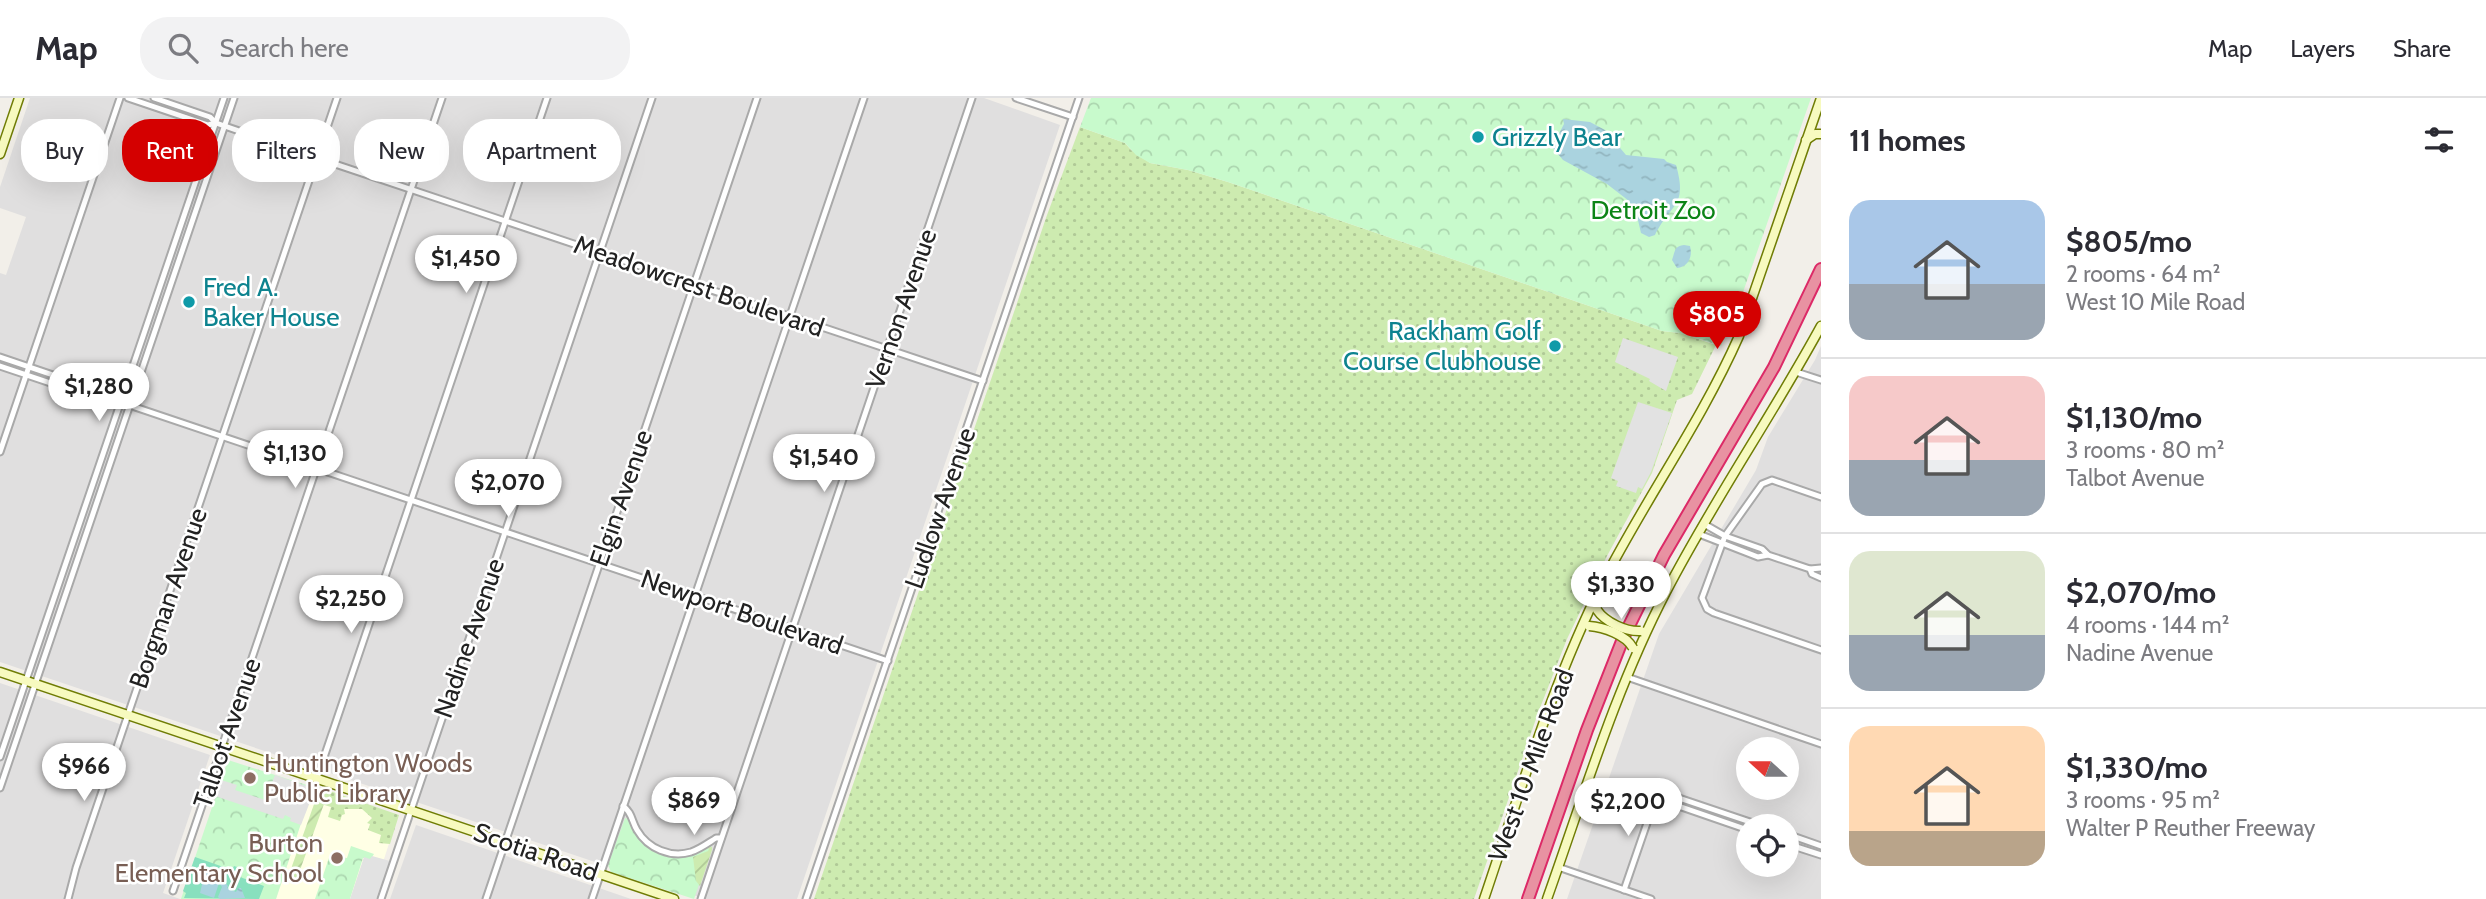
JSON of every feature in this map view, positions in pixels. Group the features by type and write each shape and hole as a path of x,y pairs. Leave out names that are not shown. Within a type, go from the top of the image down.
{"highway":[{"path":"1528,899 1587,730 1625,636 1674,538 1774,367 1821,269"}],"main road":[{"path":"0,154 19,98"},
{"name":"West 10 Mile Road","path":"1483,899 1547,717 1595,598 1629,531 1722,374 1739,336 1821,98"},
{"path":"1806,140 1815,134 1821,134"},
{"path":"1547,899 1645,629 1821,326"},
{"path":"1595,598 1597,610 1604,618 1630,630 1645,629"},
{"path":"1585,627 1599,627 1625,639 1633,648 1634,659"},
{"name":"Scotia Road","path":"0,672 674,899"}],"street":[{"path":"0,452 120,98"},
{"name":"Meadowcrest Boulevard","path":"128,98 190,119"},
{"name":"Meadowcrest Boulevard","path":"154,98 212,119"},
{"path":"217,119 224,98"},
{"path":"0,788 234,98"},
{"name":"Borgman Avenue","path":"330,119 337,98"},
{"name":"Talbot Avenue","path":"173,891 442,98"},
{"path":"317,778 547,98"},
{"name":"Nadine Avenue","path":"381,899 652,98"},
{"name":"Elgin Avenue","path":"486,899 757,98"},
{"path":"592,899 864,98"},
{"name":"Vernon Avenue","path":"701,899 972,98"},
{"path":"1016,98 1073,117"},
{"name":"Ludlow Avenue","path":"806,899 1079,98"},
{"name":"Meadowcrest Boulevard","path":"218,124 232,128"},
{"name":"Meadowcrest Boulevard","path":"340,166 983,381"},
{"path":"0,757 196,182"},
{"name":"Borgman Avenue","path":"68,899 309,182"},
{"path":"172,250 181,254"},
{"name":"Newport Boulevard","path":"0,357 115,396 120,402 222,437 888,661"},
{"name":"Newport Boulevard","path":"0,366 113,404 120,402"},
{"path":"1796,372 1821,380"},
{"path":"1821,497 1772,480 1767,481 1724,540 1702,597 1707,610 1821,650"},
{"path":"88,498 97,501"},
{"path":"1704,524 1724,540"},
{"path":"1699,534 1762,548 1768,555 1810,569 1821,568"},
{"path":"1810,569 1812,574 1821,578"},
{"path":"58,586 67,589"},
{"path":"1627,677 1821,744"},
{"path":"1624,890 1657,794"},
{"path":"1657,794 1667,794 1736,817"},
{"path":"1657,794 1664,802 1736,826"},
{"path":"623,806 628,809 640,836 662,851 688,853 721,838"},
{"path":"1799,838 1821,846"},
{"path":"1799,848 1821,856"},
{"path":"1558,867 1651,899"}],"shaded area":[{"path":"30,98 984,98 1060,125 797,899 705,899 0,662 0,273 6,275 26,217 0,208 0,187 21,125 21,182 108,182 108,119 23,119"},
{"path":"1623,338 1678,357 1666,391 1649,381 1650,379 1615,362"},
{"path":"1821,346 1821,899 1567,899 1659,634 1756,470 1768,437"},
{"path":"1638,402 1672,413 1651,472 1642,489 1638,487 1636,493 1616,486 1618,481 1611,478"},
{"path":"0,683 210,755 163,893 180,899 0,899"},
{"path":"275,775 315,789 301,825 290,821 291,818 285,815 283,819 215,796 221,780 237,785 235,790 265,800"},
{"name":"Burton Elementary School","path":"313,787 398,816 371,899 276,899"},
{"path":"416,825 631,899 390,899"},
{"path":"372,856 390,861 376,899 350,899 364,857 370,859"}],"green space":[{"name":"Detroit Zoo","path":"1091,98 1811,98 1735,315 1721,346 1680,333 1662,331 1228,182 1188,170 1150,163 1136,155 1125,143 1080,127"},
{"path":"1080,127 1125,143 1150,163 1188,170 1228,182 1662,331 1680,333 1716,345 1692,394 1677,400 1652,473 1607,556 1567,639 1538,713 1474,899 814,899 1047,215"},
{"path":"228,760 313,787 276,899 181,899"},
{"path":"327,790 399,815 390,844 379,843 381,835 368,830 370,824 367,823 372,818 362,809 344,809 345,814 340,821 328,817 331,807 318,803 322,792"},
{"path":"322,792 318,803 324,804 296,881 290,878 292,866 318,793"},
{"path":"625,818 629,819 638,837 650,847 691,854 709,845 712,847 694,899 611,872 608,865"},
{"path":"351,846 374,854 370,860 363,858 350,899 315,899 330,855 347,858"},
{"path":"708,846 712,847 712,850 700,886 696,881 693,857 708,851"},
{"path":"195,857 232,870 234,866 240,868 240,877 264,886 259,899 184,898 186,893 183,891"}],"water":[{"path":"1563,119 1590,122 1605,130 1626,155 1664,159 1676,165 1679,197 1655,235 1649,237 1641,233 1637,216 1629,201 1607,184 1563,160 1552,147 1564,124"},
{"path":"1684,245 1690,246 1690,258 1687,264 1677,268 1672,260 1674,252"},
{"path":"206,867 225,874 223,880 227,888 236,892 241,888 245,898 220,899 218,897 222,887 219,883 214,898 200,893"}],"place":[{"name":"Grizzly Bear","path":"1478,137"},
{"name":"Fred A. Baker House","path":"189,302"},
{"name":"Rackham Golf Course Clubhouse","path":"1555,346"},
{"name":"Huntington Woods Public Library","path":"250,778"},
{"name":"Burton Elementary School","path":"337,858"}]}
